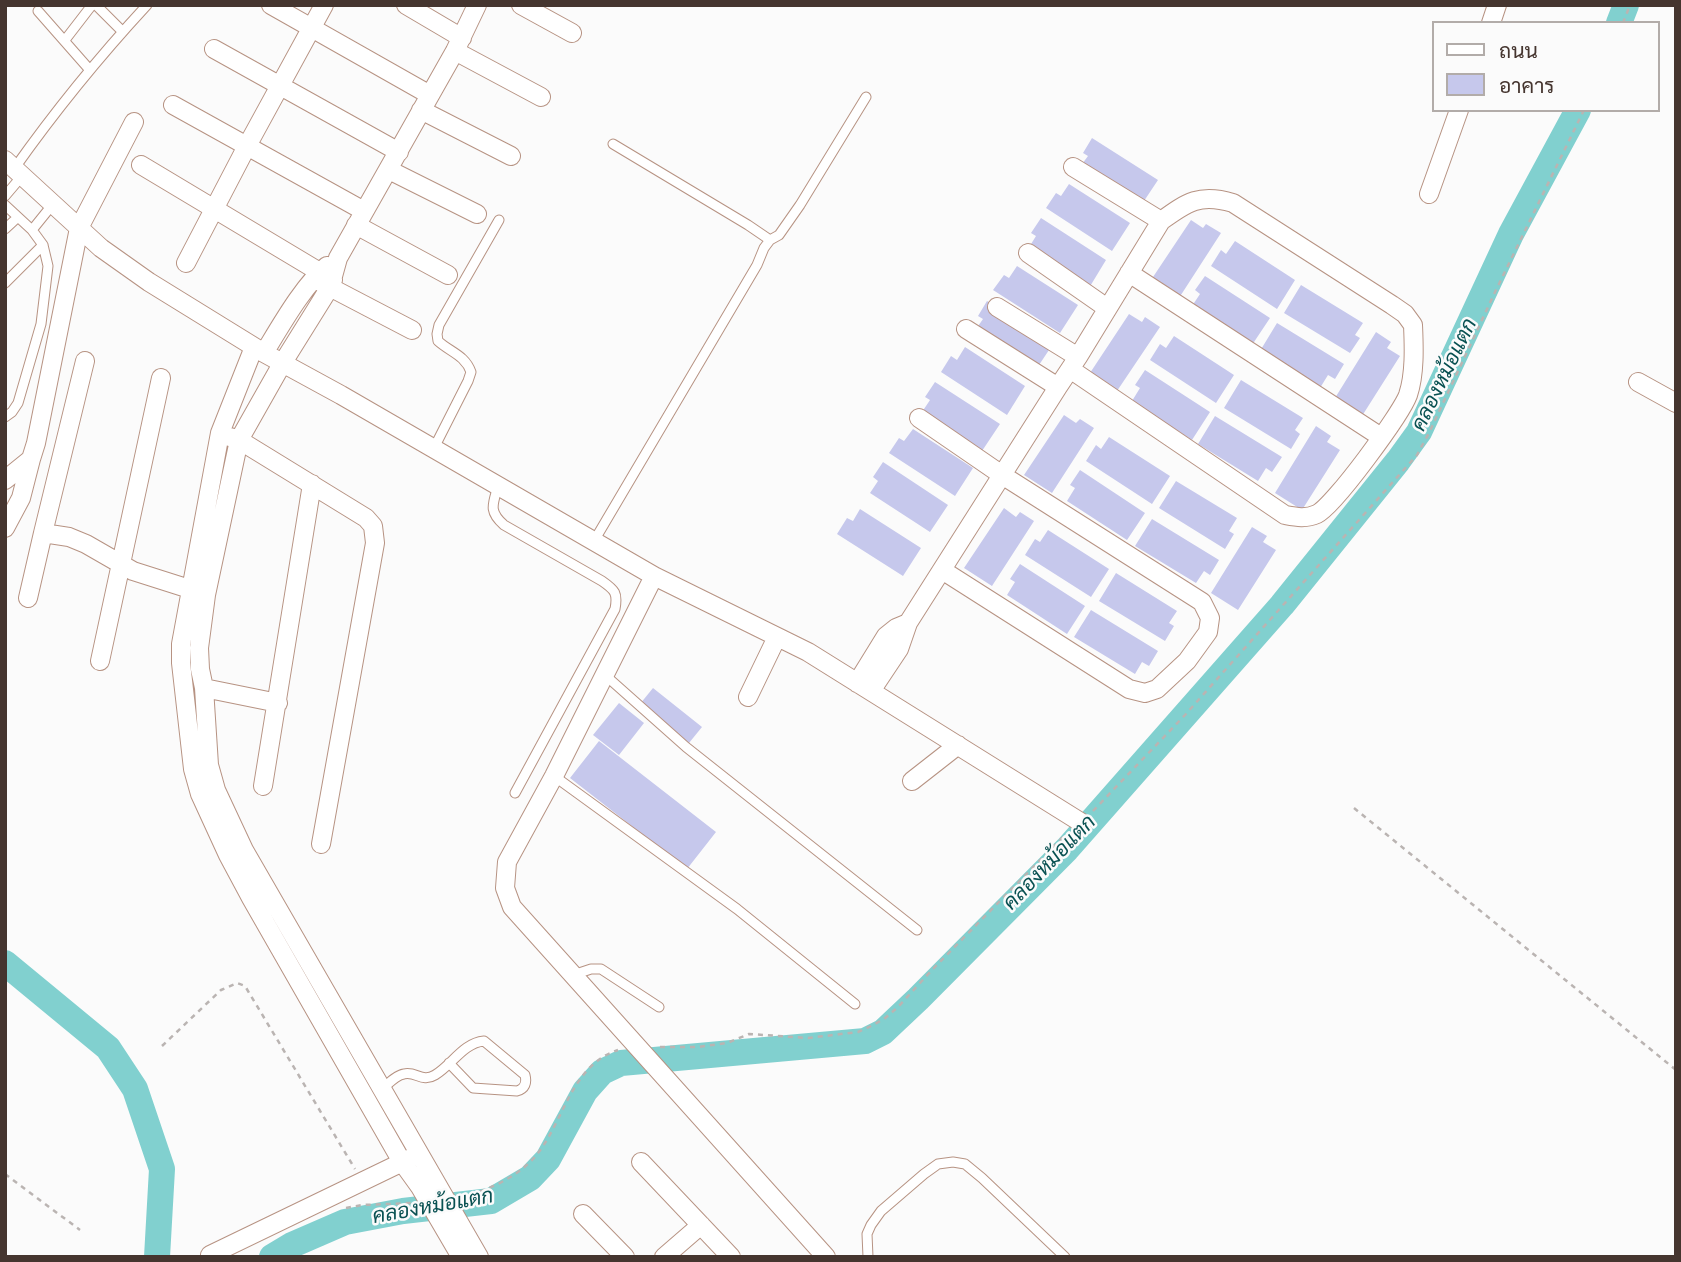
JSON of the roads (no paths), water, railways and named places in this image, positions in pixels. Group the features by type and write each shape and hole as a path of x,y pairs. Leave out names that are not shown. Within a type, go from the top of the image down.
{"street":[{"path":"271,5 511,156"},
{"path":"186,263 324,5"},
{"path":"406,5 459,45 541,97"},
{"path":"433,1193 402,1162 315,992 200,794 193,769 181,644 199,592 239,440 282,364 324,279 390,170 459,45 477,5"},
{"path":"522,5 572,33"},
{"path":"214,49 399,152"},
{"path":"173,105 247,146 448,275"},
{"path":"1429,194 1458,112"},
{"path":"5,528 21,498 31,459 79,228 134,122"},
{"path":"141,164 324,279 412,330"},
{"path":"1073,167 1161,221"},
{"path":"14,168 101,248 132,271 259,350 654,576 808,652 1082,823"},
{"path":"390,170 477,214"},
{"path":"864,687 886,636 908,623 1074,363 1161,221 1182,206 1216,198 1233,203 1405,314 1413,325 1411,376 1407,396 1381,437 1339,493 1318,513 1304,517 1285,515 1074,363 997,307"},
{"path":"1028,253 1107,308"},
{"path":"1129,273 1381,437"},
{"path":"236,853 209,765 199,648 199,592 220,433 259,350 295,305 324,279"},
{"path":"967,329 1058,387"},
{"path":"28,597 85,361"},
{"path":"100,661 161,378"},
{"path":"1638,382 1676,403"},
{"path":"919,418 1002,475 1202,602 1210,618 1208,632 1186,661 1157,689 1145,693 1129,689 942,570"},
{"path":"220,433 239,440 366,518 375,533 321,844"},
{"path":"5,480 31,459"},
{"path":"263,786 312,484"},
{"path":"43,533 78,540 133,570 199,592"},
{"path":"654,576 554,776 507,862 505,888 512,907 826,1257"},
{"path":"748,697 777,636"},
{"path":"204,688 278,703"},
{"path":"912,781 958,745"},
{"path":"315,992 382,1089 419,1154 433,1193 458,1236 479,1257"},
{"path":"210,1255 419,1154"},
{"path":"640,1163 731,1257"},
{"path":"583,1214 625,1257"},
{"path":"664,1257 701,1225"},
{"path":"458,1236 461,1257"}],"lane":[{"path":"65,40 94,5 122,31"},
{"path":"5,196 14,168 37,136 89,69 146,5"},
{"path":"38,10 89,69"},
{"path":"594,541 757,265 764,248 770,240 779,235 800,205 866,97"},
{"path":"613,145 770,240"},
{"path":"32,230 53,204"},
{"path":"5,205 32,230 43,245 48,266 41,324 18,403 5,418"},
{"path":"5,229 18,217"},
{"path":"433,448 471,372 463,358 438,341 439,325 499,220"},
{"path":"5,283 43,245"},
{"path":"498,486 492,506 495,517 504,525 613,588 617,597 615,609 515,793"},
{"path":"605,675 686,747 917,930"},
{"path":"554,776 737,909 855,1004"},
{"path":"573,975 601,969 659,1007"},
{"path":"382,1089 407,1073 425,1079 434,1076 449,1063 470,1045 484,1041 524,1075 525,1086 517,1091 473,1088 449,1063"},
{"path":"868,1257 867,1234 881,1211 938,1164 953,1162 965,1164 982,1178 1065,1257"}],"waterway":[{"name":"คลองหม้อแตก","path":"1620,21 1626,5"},
{"name":"คลองหม้อแตก","path":"272,1257 292,1245 345,1222 403,1211 491,1201 530,1178 548,1159 585,1091 602,1072 621,1063 865,1041 883,1032 1067,849 1282,605 1398,461 1419,432 1511,234 1577,112"},
{"path":"5,963 108,1048 135,1089 162,1169 157,1257"}]}
